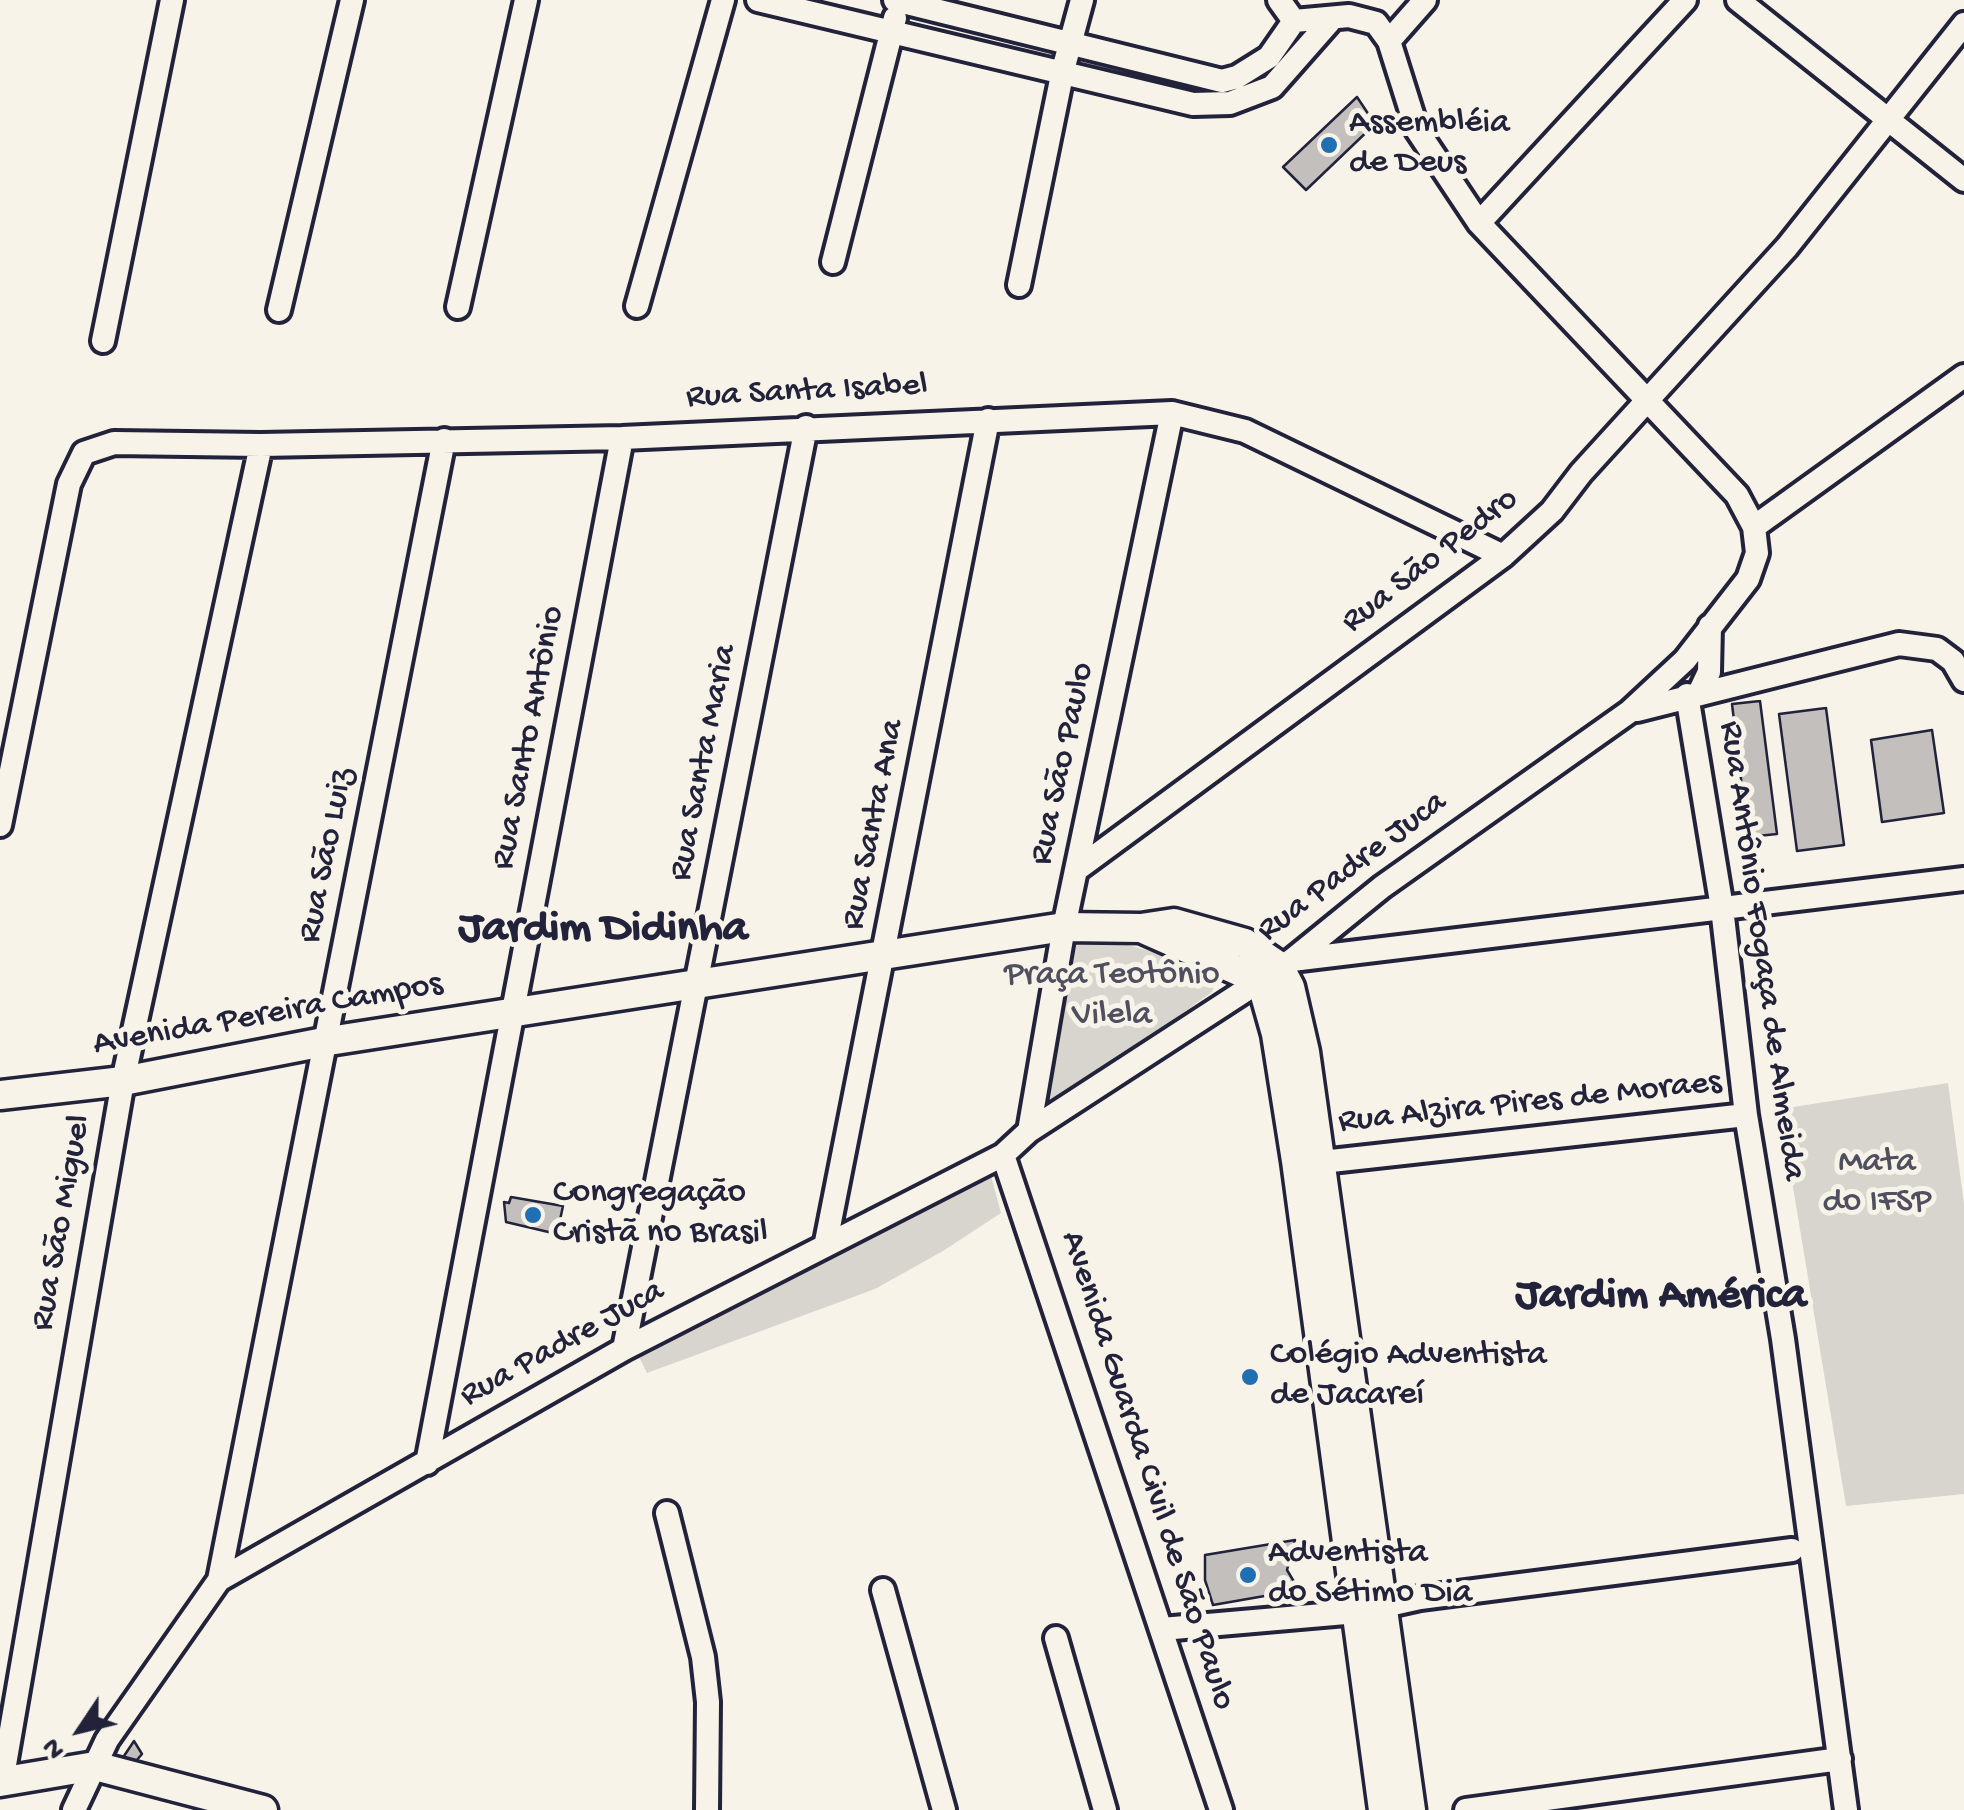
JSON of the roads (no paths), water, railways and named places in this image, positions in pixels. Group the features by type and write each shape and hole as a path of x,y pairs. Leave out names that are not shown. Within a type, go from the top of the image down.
{"main road":[{"name":"Avenida Pereira Campos","path":"0,1095 123,1080 329,1042 1064,927 1141,928 1174,924 1212,930 1245,943 1278,969"},
{"path":"1278,969 1290,987 1305,1052 1322,1162 1368,1610 1383,1810"},
{"path":"1278,969 1276,1034 1368,1610 1410,1810"},
{"path":"1,1782 95,1766 263,1810"}],"street":[{"path":"104,341 172,0"},
{"path":"279,310 352,0"},
{"path":"458,307 526,0"},
{"path":"637,306 722,0"},
{"path":"758,0 1193,104 1230,103 1272,87 1331,20"},
{"path":"834,262 898,0 1222,81 1237,78 1270,57 1294,21"},
{"path":"1020,285 1063,70 1082,0"},
{"path":"1279,0 1294,21"},
{"path":"1385,0 1382,32 1417,130 1479,223 1647,405 1737,495 1754,528 1964,376"},
{"path":"1382,32 1425,0"},
{"path":"1479,223 1685,0"},
{"path":"1738,0 1892,118 1964,180"},
{"path":"1294,21 1349,16 1382,32"},
{"name":"Rua São Pedro","path":"1080,868 1503,556 1552,511 1892,118 1964,24"},
{"name":"Rua Santa Isabel","path":"8,739 69,484 84,453 114,443 261,445 622,438 806,426 1172,413 1246,431 1503,556"},
{"name":"Rua São Paulo","path":"1029,1130 1064,927 1080,868 1172,413"},
{"name":"Rua Santa Ana","path":"826,1242 988,420"},
{"name":"Rua Santa Maria","path":"624,1348 806,426"},
{"name":"Rua Santo Antônio","path":"427,1463 622,438"},
{"name":"Rua São Luiz","path":"219,1580 329,1042 444,440"},
{"name":"Rua São Miguel","path":"1,1782 123,1080 261,445"},
{"name":"Rua Padre Juca","path":"74,1810 108,1740 219,1580 624,1348 826,1242 1004,1155 1029,1130 1278,969 1382,887 1629,712 1667,680 1748,579 1756,553 1754,528"},
{"path":"1693,694 1710,672 1710,626"},
{"path":"1629,712 1916,644 1937,649 1954,661 1964,680"},
{"name":"Rua Antônio Fogaça de Almeida","path":"1693,694 1746,1115 1783,1338 1846,1810"},
{"path":"0,825 8,739"},
{"path":"1278,969 1964,879"},
{"name":"Rua Alzira Pires de Moraes","path":"1322,1162 1746,1115"},
{"name":"Avenida Guarda Civil de São Paulo","path":"1004,1155 1221,1810"},
{"path":"667,1513 702,1658 708,1702 707,1810"},
{"path":"1162,1629 1368,1610 1420,1598 1792,1550"},
{"path":"882,1590 944,1810"},
{"path":"1056,1638 1105,1810"},
{"path":"1466,1810 1840,1759"}],"place":[{"name":"Assembléia de Deus","path":"1329,145"},
{"name":"Congregação Cristã no Brasil","path":"533,1215"},
{"name":"Colégio Adventista de Jacareí","path":"1250,1377"},
{"name":"Adventista do Sétimo Dia","path":"1248,1575"}],"district":[{"name":"Jardim Didinha","path":"603,931"},
{"name":"Jardim América","path":"1661,1298"}],"park label":[{"name":"Praça Teotônio Vilela","path":"1112,997"},
{"name":"Mata do IFSP","path":"1877,1184"}]}
